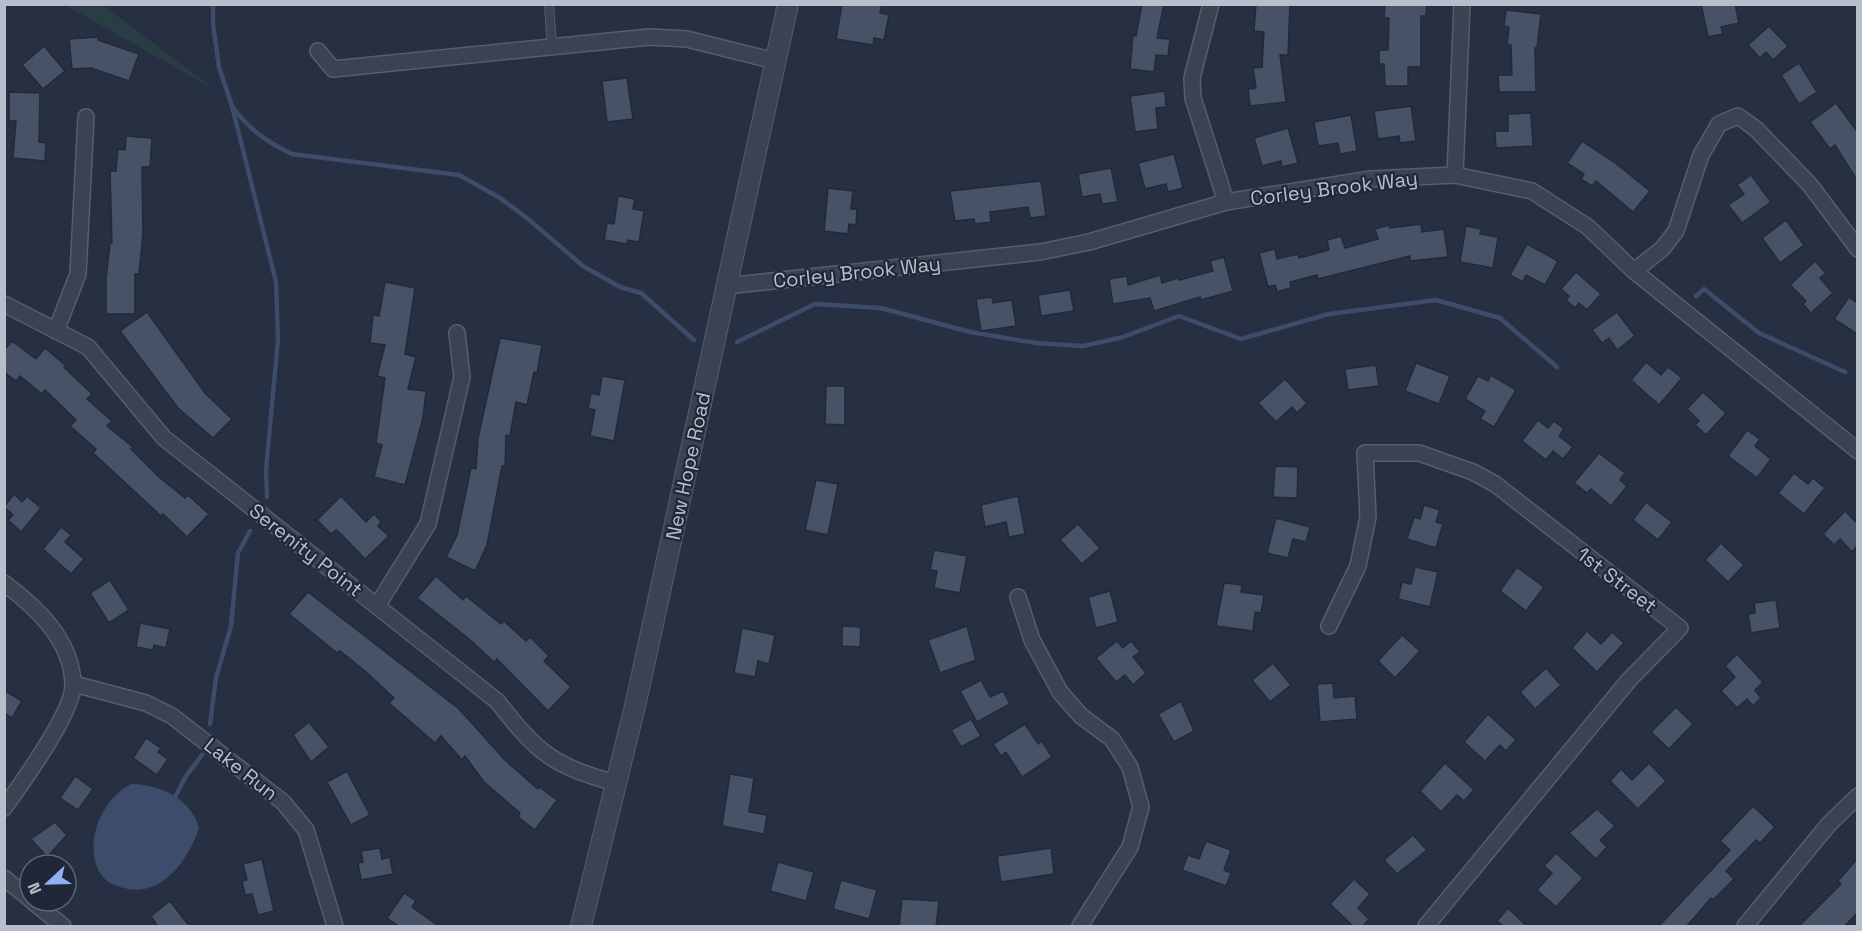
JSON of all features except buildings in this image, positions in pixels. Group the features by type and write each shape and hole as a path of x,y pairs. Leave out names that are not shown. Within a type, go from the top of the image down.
{"street":[{"name":"New Hope Road","path":"581,927 617,783 788,4"},
{"path":"1211,4 1192,78 1193,98 1226,202"},
{"path":"1455,175 1462,4"},
{"path":"318,51 333,69 648,37 687,39 775,61"},
{"path":"1635,271 1662,249 1676,231 1701,155 1719,124 1738,116 1756,129 1810,185 1857,249"},
{"path":"56,331 78,274 86,117"},
{"name":"Corley Brook Way","path":"726,286 1040,252 1089,242 1226,202 1371,179 1455,175 1532,190 1588,227 1635,271 1857,451"},
{"name":"Serenity Point","path":"4,304 88,347 164,438 497,701 539,750 570,771 617,783"},
{"path":"377,606 428,524 462,377 457,333"},
{"name":"1st Street","path":"1329,626 1358,566 1368,518 1365,453 1419,453 1473,472 1495,484 1680,628 1629,680 1426,927"},
{"path":"4,582 55,630 68,658 74,684 60,723 4,808"},
{"path":"1018,597 1032,640 1060,692 1081,716 1112,739 1130,767 1141,807 1130,847 1099,892 1080,927"},
{"name":"Lake Run","path":"74,684 146,703 172,716 283,802 306,830 335,927"},
{"path":"1744,927 1829,824 1857,796"},
{"path":"4,878 18,889"},
{"path":"46,913 63,927"}],"lane":[{"path":"549,4 552,47"}],"green space":[{"path":"65,5 103,5 214,89"}],"water":[{"path":"132,784 153,787 173,795 190,809 199,828 188,852 172,874 162,882 138,890 111,884 106,880 96,862 94,850 98,823 104,811 121,790"}],"waterway":[{"path":"213,4 213,24 219,67 232,106 276,282 278,339 266,470 267,497"},
{"path":"232,106 259,134 292,154 459,175 500,198 583,266 620,287 641,293 694,340"},
{"path":"1696,296 1704,289 1759,333 1845,372"},
{"path":"737,342 815,304 881,308 970,332 1036,343 1083,346 1123,337 1179,316 1241,339 1329,314 1436,300 1500,318 1557,367"},
{"path":"210,724 216,678 231,626 238,553 250,531"},
{"path":"175,797 186,776 202,755"}]}
